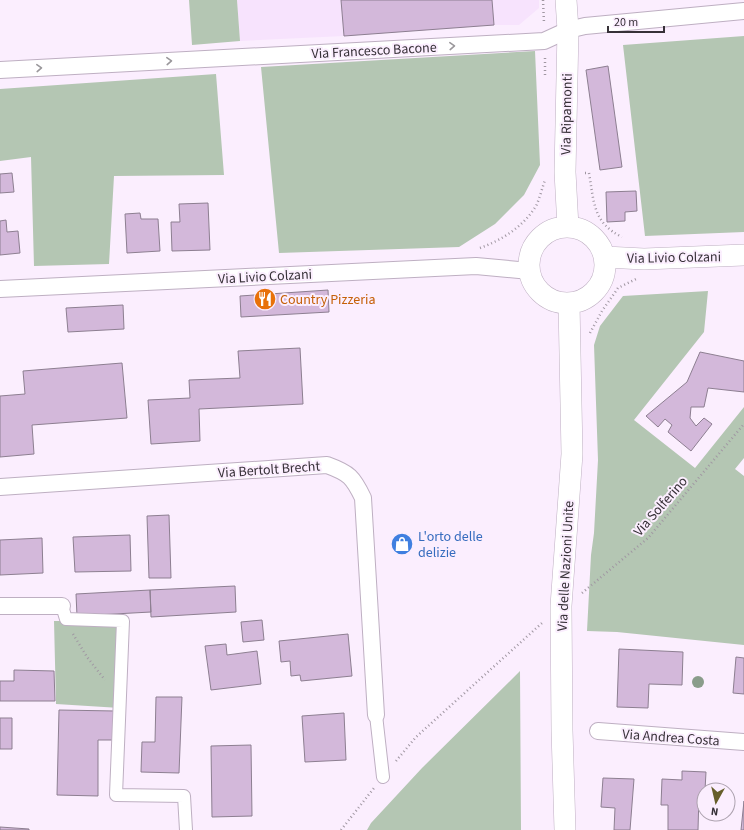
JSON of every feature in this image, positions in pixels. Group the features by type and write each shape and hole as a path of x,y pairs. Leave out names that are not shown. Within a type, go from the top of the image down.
{"street":[{"name":"Via Ripamonti","path":"566,0 568,30 565,172 568,227"},
{"name":"Via Francesco Bacone","path":"0,70 544,41 568,30 585,26 744,11"},
{"path":"568,227 579,229 591,235 600,245 605,257 605,270 601,283 593,293 582,300 569,303 554,300 543,294 534,284 530,272 530,258 535,246 543,236 555,229 568,227"},
{"name":"Via Livio Colzani","path":"605,257 644,259 744,255"},
{"name":"Via Livio Colzani","path":"0,289 476,266 530,272"},
{"name":"Via delle Nazioni Unite","path":"565,830 562,730 561,606 572,454 569,303"},
{"name":"Via Bertolt Brecht","path":"0,487 327,465 343,471 355,482 363,498 376,715 383,777"},
{"path":"0,606 64,612 123,621 116,795 184,796 186,830"},
{"name":"Via Andrea Costa","path":"598,731 744,742"}],"path":[{"path":"543,0 546,78"},
{"path":"476,266 476,250 497,242 522,224 536,205 549,169 565,172 589,173 594,202 600,220 611,232 628,240"},
{"path":"588,335 618,288 648,274 644,259"},
{"name":"Via Solferino","path":"340,830 416,737 561,606 582,593 648,538 744,424"},
{"path":"582,586 582,593"},
{"path":"64,612 75,639 120,700"}],"shaded area":[{"path":"237,0 539,0 539,8 519,25 494,25 344,36 240,41"}],"green space":[{"path":"189,0 237,0 240,41 192,45"},
{"path":"744,36 744,232 645,236 623,45"},
{"path":"535,51 540,165 524,195 495,224 459,247 279,253 261,67"},
{"path":"216,74 224,175 114,176 109,264 34,266 31,157 0,161 0,89"},
{"path":"708,291 704,332 634,420 695,468 744,407 744,458 735,469 744,476 744,645 617,632 587,631 598,460 594,345 600,326 623,296"},
{"path":"54,621 123,621 120,708 56,704"},
{"path":"520,671 521,830 367,830 371,823 422,768"}],"building":[{"path":"341,0 492,0 494,25 344,36"},
{"path":"608,66 622,167 600,170 586,70"},
{"path":"12,173 14,192 0,193 0,174"},
{"path":"636,191 637,211 625,212 625,221 607,222 606,192"},
{"path":"208,203 210,250 172,251 171,222 180,222 179,204"},
{"path":"140,213 141,219 158,219 160,251 127,253 125,214"},
{"path":"6,220 7,232 18,231 20,253 0,255 0,221"},
{"path":"328,290 329,312 241,317 240,296"},
{"path":"123,305 124,329 68,332 66,308"},
{"path":"300,348 303,404 199,409 200,441 151,444 148,400 190,398 189,380 240,378 238,351"},
{"path":"700,352 744,361 744,392 708,388 704,407 691,407 690,418 696,426 704,418 712,424 691,451 668,432 672,425 665,419 658,427 646,416 687,382"},
{"path":"122,363 127,418 32,425 34,454 0,457 0,396 25,394 23,371"},
{"path":"169,515 171,578 149,578 147,516"},
{"path":"130,535 131,571 75,572 73,537"},
{"path":"42,538 43,573 0,575 0,540"},
{"path":"235,586 236,612 151,617 150,590"},
{"path":"150,590 151,612 77,616 76,594"},
{"path":"262,620 264,640 243,642 241,622"},
{"path":"348,634 352,676 301,681 300,675 291,676 290,661 281,662 279,641"},
{"path":"226,644 227,655 257,651 261,684 211,690 205,646"},
{"path":"619,649 683,652 682,685 649,684 648,708 617,707"},
{"path":"736,657 744,658 744,694 733,693"},
{"path":"14,670 54,671 55,701 0,701 0,681 14,681"},
{"path":"156,697 182,697 179,773 141,772 142,742 155,742"},
{"path":"59,710 115,711 115,740 98,740 98,796 57,795"},
{"path":"344,713 346,760 305,762 302,716"},
{"path":"0,718 12,718 12,749 0,749"},
{"path":"251,745 252,816 212,817 211,746"},
{"path":"682,771 706,772 705,782 696,782 696,822 698,822 698,830 668,830 668,805 661,805 662,779 682,780"},
{"path":"603,778 634,779 630,830 614,830 615,808 601,807"},
{"path":"744,801 744,830 741,830"},
{"path":"0,827 29,829 29,830 0,830"}],"place":[{"name":"Country Pizzeria","path":"265,299"},
{"name":"L'orto delle delizie","path":"402,544"}]}
